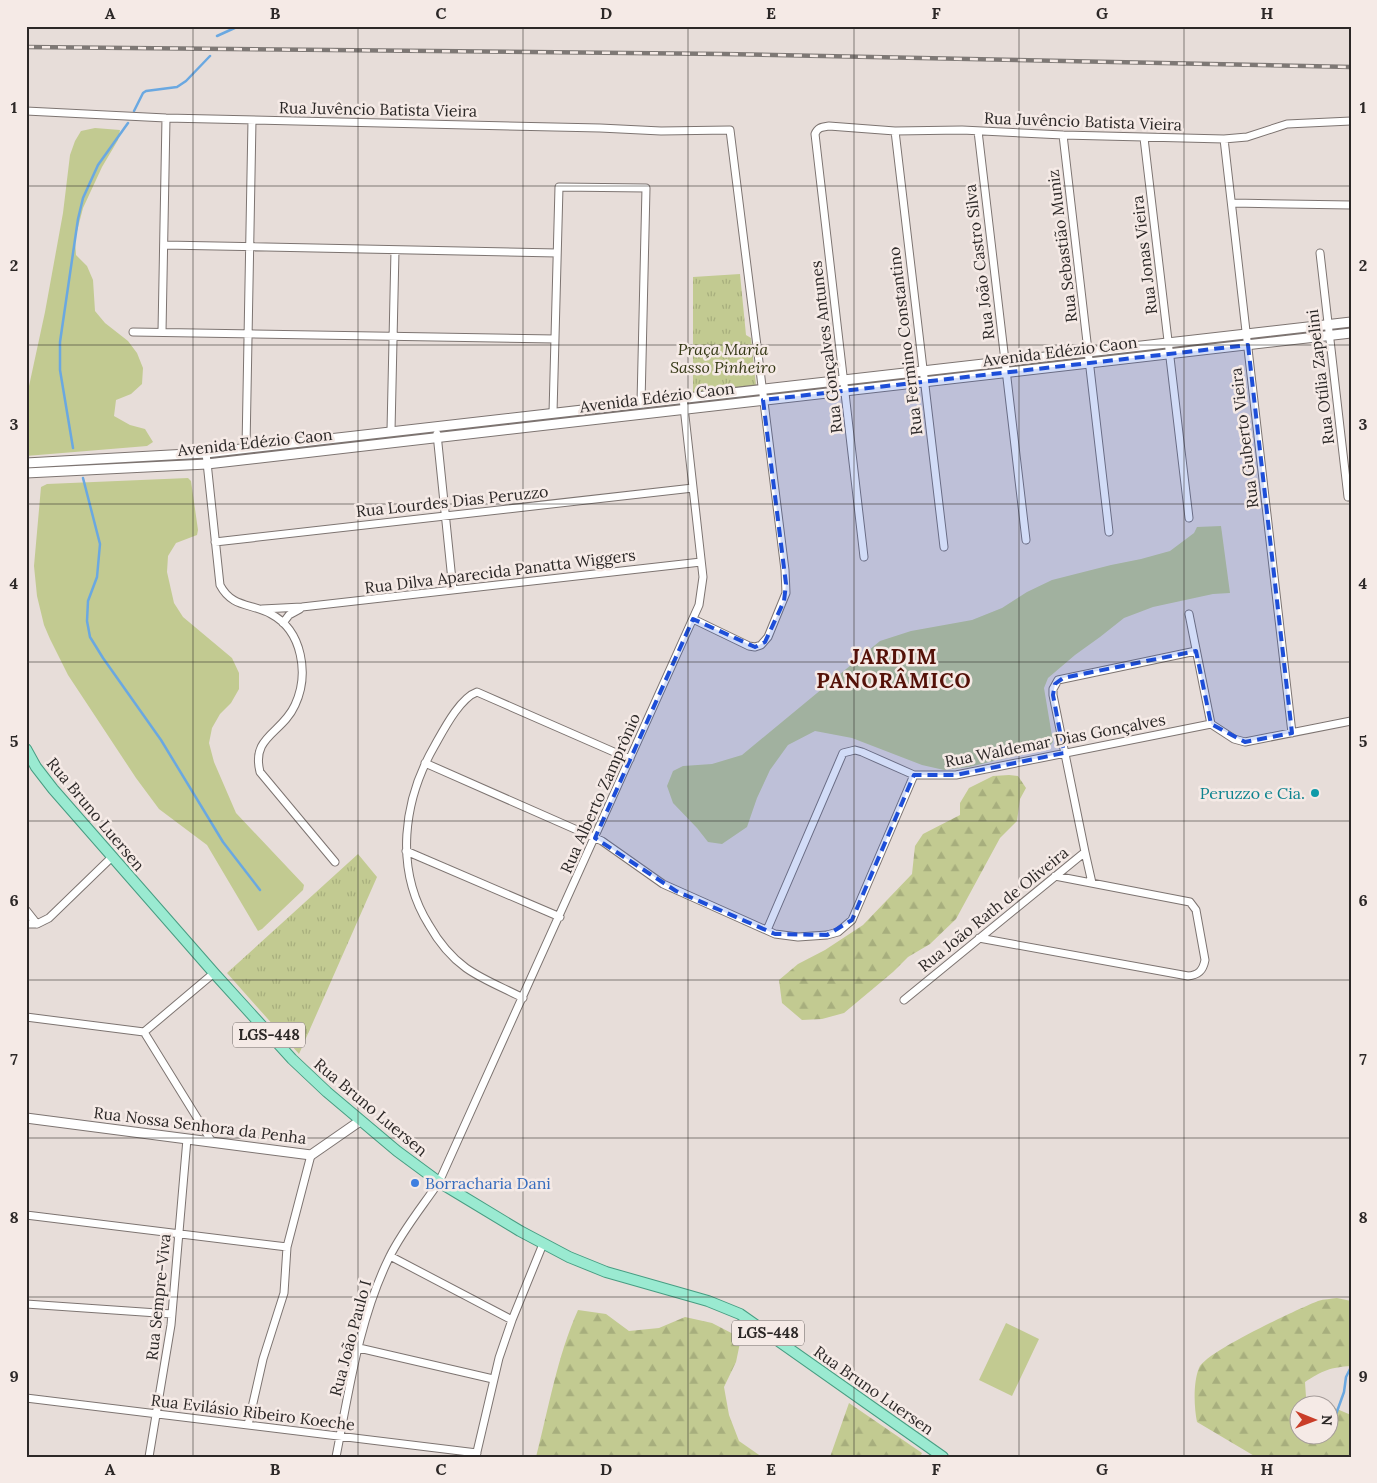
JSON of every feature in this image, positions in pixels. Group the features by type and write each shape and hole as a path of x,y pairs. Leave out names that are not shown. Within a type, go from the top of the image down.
{"main road":[{"name":"Avenida Edézio Caon","path":"26,462 206,453 1351,322"},
{"name":"Avenida Edézio Caon","path":"26,473 207,464 1351,333"},
{"name":"Rua Bruno Luersen","path":"26,749 44,778 214,973 292,1059 360,1121 439,1182 543,1244 569,1257 606,1272 708,1301 740,1314 943,1457"},
{"name":"Rua Nossa Senhora da Penha","path":"26,1118 312,1155 360,1121"}],"street":[{"name":"Rua Juvêncio Batista Vieira","path":"26,112 166,118 649,131 730,130 762,389"},
{"path":"162,332 166,118"},
{"path":"246,448 252,120"},
{"name":"Rua Juvêncio Batista Vieira","path":"815,134 822,127 829,126 895,131 953,130 1144,138 1224,139 1247,137 1287,124 1351,121"},
{"name":"Rua Fermino Constantino","path":"895,131 944,547"},
{"name":"Rua João Castro Silva","path":"978,131 1026,540"},
{"name":"Rua Gonçalves Antunes","path":"815,134 864,557"},
{"name":"Rua Sebastião Muniz","path":"1063,135 1108,532"},
{"name":"Rua Jonas Vieira","path":"1144,138 1189,518"},
{"name":"Rua Guberto Vieira","path":"1224,139 1292,733"},
{"path":"553,413 559,187 646,188 641,403"},
{"path":"1232,203 1351,205"},
{"path":"164,245 557,253"},
{"path":"391,432 395,250"},
{"name":"Rua Otília Zapelini","path":"1320,253 1348,497"},
{"path":"133,332 555,339"},
{"path":"693,619 755,647 765,642 784,601 786,584 762,389"},
{"name":"Rua Alberto Zamprônio","path":"439,1182 560,917 693,619 701,596 703,577 683,398"},
{"path":"437,426 452,590"},
{"path":"206,453 218,576 223,592 236,602 259,609 283,623 298,646 302,665 300,696 290,716 261,746 258,754 260,772 335,862"},
{"name":"Rua Lourdes Dias Peruzzo","path":"215,542 693,488"},
{"name":"Rua Dilva Aparecida Panatta Wiggers","path":"259,609 302,607 701,562"},
{"path":"283,623 289,615 302,607"},
{"path":"1189,614 1211,724 1234,739 1245,742 1351,721"},
{"name":"Rua João Rath de Oliveira","path":"904,1000 1085,852 1053,695 1053,689 1058,680 1196,650"},
{"path":"523,998 466,968 435,935 423,916 415,898 408,875 406,851 409,813 425,764 454,714 471,694 477,692 630,759"},
{"name":"Rua Waldemar Dias Gonçalves","path":"767,930 843,753 848,751 862,752 914,775 956,775 1211,724"},
{"path":"425,764 595,838 614,848 663,884 767,930 786,936 819,936 838,932 846,926 856,911 914,775"},
{"path":"406,851 560,917"},
{"path":"1085,852 1092,883"},
{"path":"26,924 37,924 49,918 112,856"},
{"path":"979,938 1188,976 1195,975 1204,967 1205,960 1196,910 1193,904 1187,900 1055,876"},
{"path":"26,910 37,924"},
{"path":"26,1017 144,1032 214,973"},
{"path":"144,1032 212,1142"},
{"name":"Rua Sempre-Viva","path":"149,1457 172,1314 187,1139"},
{"path":"248,1425 263,1359 284,1293 287,1248 312,1155"},
{"name":"Rua João Paulo I","path":"336,1457 359,1348 375,1290 390,1256 439,1182"},
{"path":"26,1215 287,1248"},
{"path":"476,1455 493,1379 512,1320 543,1244"},
{"path":"390,1256 512,1320"},
{"path":"26,1304 172,1314"},
{"path":"359,1348 493,1379"},
{"name":"Rua Evilásio Ribeiro Koeche","path":"26,1398 340,1436 476,1455"}],"highlighted area":[{"path":"1248,345 1292,733 1245,742 1211,724 1196,651 1063,678 1055,684 1053,695 1064,753 956,775 914,775 852,920 827,935 775,934 676,891 595,838 693,619 755,647 765,642 784,601 786,584 763,400"}],"green space":[{"path":"95,128 120,130 118,140 102,167 83,208 75,239 76,255 87,266 93,280 95,311 105,323 128,341 137,353 143,368 142,384 131,394 116,400 114,416 130,425 145,429 153,442 147,446 26,456 26,400 45,312 63,213 70,155 81,131"},
{"name":"Praça Maria Sasso Pinheiro","path":"740,274 746,335 751,338 756,386 693,393 693,277"},
{"path":"1320,329 1321,333 1258,340 1257,338"},
{"path":"1159,348 1160,351 1093,359 1092,356"},
{"path":"999,367 1000,369 932,377 932,376"},
{"path":"917,376 918,378 850,386 850,385"},
{"path":"836,385 838,387 770,395 770,393"},
{"path":"757,394 758,397 692,405 690,403"},
{"path":"665,404 666,408 454,431 454,430"},
{"path":"418,433 419,437 222,458 220,455"},
{"path":"187,458 187,461 26,470 26,467"},
{"path":"188,478 191,481 198,530 197,535 176,543 168,556 167,572 174,603 183,617 232,658 239,673 239,689 212,728 209,743 214,762 236,813 304,885 303,890 258,931 207,845 159,809 136,778 68,675 44,625 37,596 34,566 41,487 47,484"},
{"path":"1221,526 1230,593 1213,594 1153,607 1124,618 1075,655 1048,678 1044,688 1053,742 1048,748 969,767 944,770 922,765 852,738 815,731 788,745 770,770 757,798 747,827 722,844 708,842 673,803 667,786 673,771 683,766 712,764 742,755 880,641 911,631 972,620 1002,608 1027,592 1052,580 1170,551 1194,533 1197,527"},
{"path":"993,776 1018,776 1026,788 1020,799 1017,821 1000,838 956,919 930,944 908,957 844,1013 822,1019 802,1020 782,1003 779,980 798,964 825,950 863,925 912,874 915,846 923,834 960,815 960,803 969,788"},
{"path":"358,854 377,877 299,1054 227,973"},
{"path":"1337,1298 1351,1301 1351,1366 1327,1370 1305,1382 1306,1396 1290,1396 1290,1446 1340,1446 1340,1410 1351,1415 1351,1457 1256,1457 1197,1422 1195,1388 1199,1368 1205,1361 1253,1332 1325,1299"},
{"path":"578,1310 606,1314 629,1331 659,1328 685,1317 712,1323 741,1338 736,1362 724,1387 729,1415 739,1441 762,1457 536,1457 564,1346"},
{"path":"1006,1323 1039,1339 1012,1396 979,1380"},
{"path":"849,1403 922,1453 920,1457 830,1457"}],"waterway":[{"path":"217,36 239,26"},
{"path":"134,111 143,93 177,87 186,81 210,56"},
{"path":"73,448 60,370 60,342 78,219 83,198 98,165 128,123"},
{"path":"83,478 100,544 97,577 88,601 87,621 90,637 161,740 223,842 260,890"},
{"path":"1340,1403 1346,1377 1351,1367"}],"railway":[{"path":"26,47 724,54 1351,67"}],"place":[{"name":"Peruzzo e Cia.","path":"1315,793"},
{"name":"Borracharia Dani","path":"415,1183"}],"district":[{"name":"JARDIM PANORÂMICO","path":"894,669"}]}
